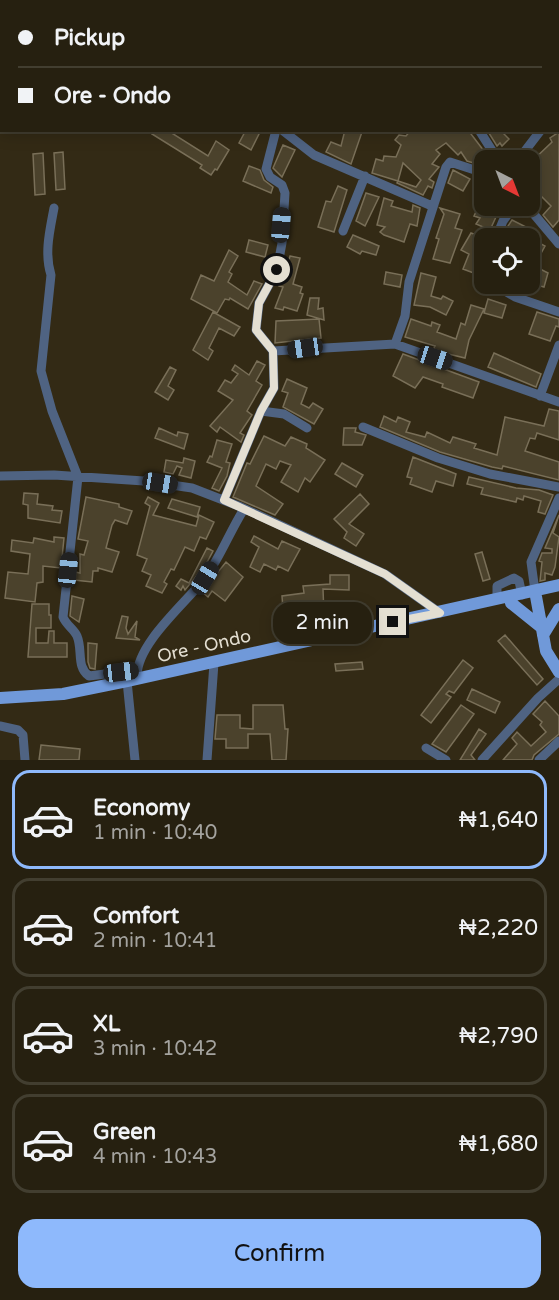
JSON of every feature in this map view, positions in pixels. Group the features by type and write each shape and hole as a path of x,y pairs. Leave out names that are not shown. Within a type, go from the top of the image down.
{"main road":[{"path":"445,612 461,612 511,603 559,585"},
{"path":"445,612 497,599 559,593"},
{"path":"536,595 550,661 559,672"},
{"path":"511,603 542,631"},
{"path":"542,631 559,609"},
{"name":"Ore - Ondo","path":"0,698 63,694 134,677 214,663 305,640 445,612"}],"street":[{"path":"224,500 261,411 274,388 273,351 256,330 259,303 277,270 281,251 285,193 282,185 270,177 266,169 275,132"},
{"path":"285,132 314,155 432,206"},
{"path":"480,132 492,150"},
{"path":"526,150 539,132"},
{"path":"395,344 405,316 409,282 446,167 450,162 474,170"},
{"path":"344,231 364,177"},
{"path":"54,208 48,242 48,264 51,274 41,371 52,411 78,477 63,617 77,636 84,673 89,676 134,677"},
{"path":"535,216 556,241"},
{"path":"556,241 559,230"},
{"path":"510,294 559,312"},
{"path":"273,351 395,344 559,402"},
{"path":"540,396 559,345"},
{"path":"261,411 284,414 307,428"},
{"path":"363,427 469,468 559,487"},
{"path":"0,477 78,477 144,481 192,488 224,500 385,574 445,612"},
{"path":"536,595 531,562 559,498"},
{"path":"135,760 134,677 140,660 169,617 205,578 244,509"},
{"path":"497,599 497,586 514,578 519,581 522,595"},
{"path":"207,760 214,663"},
{"path":"482,760 538,698 559,679"},
{"path":"0,726 18,730 23,735 25,760"},
{"path":"539,760 559,741"},
{"path":"426,748 446,760"}],"building":[{"path":"154,132 170,132 208,156 216,141 229,150 217,170 215,169 211,175 200,168 202,165 152,134"},
{"path":"245,132 260,132 251,150 239,143"},
{"path":"344,132 362,132 351,164 326,152 331,142 341,146"},
{"path":"409,132 470,132 483,150 474,150 474,163 467,161 461,152 458,155 446,143 436,150 440,154 432,164 439,167 429,179 434,182 432,188 428,186 423,195 397,183 398,181 372,173 376,159 383,161 384,156 396,157 401,145 395,140 399,135 406,136","holes":["403,163 421,180 416,187 398,181"]},
{"path":"488,132 502,132 509,139 502,146 500,143 497,146"},
{"path":"559,132 559,220 553,227 543,215 551,206 540,197 540,153 552,142 550,138"},
{"path":"283,145 295,150 282,177 273,168"},
{"path":"63,152 65,189 56,190 54,153"},
{"path":"43,153 45,194 35,195 33,154"},
{"path":"249,166 260,170 264,180 273,187 271,193 243,181"},
{"path":"453,170 470,179 463,191 448,183"},
{"path":"338,186 347,190 334,232 318,227 326,201 331,202"},
{"path":"366,193 379,197 365,226 356,221"},
{"path":"384,198 393,201 391,206 412,212 413,205 420,208 417,226 410,224 404,242 380,232 385,227 377,225"},
{"path":"440,208 460,214 455,228 462,230 450,263 433,259 439,239 436,238 444,214"},
{"path":"474,216 496,216 491,228 476,224 480,218"},
{"path":"512,220 528,228 511,228 508,226"},
{"path":"471,233 474,234 474,273 463,269 469,254 461,250"},
{"path":"353,235 379,246 376,255 362,251 360,254 347,247"},
{"path":"249,240 268,245 265,257 246,252"},
{"path":"540,243 545,246 540,255"},
{"path":"229,250 238,256 229,272 232,274 228,282 247,295 254,281 262,284 248,309 230,298 225,299 217,313 191,299 201,275 214,281"},
{"path":"290,256 300,258 293,284 302,287 300,293 303,294 297,311 284,307 283,310 275,308 283,287 279,286 281,276 285,275"},
{"path":"540,269 548,273 544,287 540,286"},
{"path":"386,272 402,275 400,287 384,284"},
{"path":"421,273 436,277 431,296 441,299 443,296 453,301 446,315 430,307 414,305"},
{"path":"310,298 319,298 318,309 323,308 324,320 307,315"},
{"path":"488,299 506,305 502,318 484,313"},
{"path":"471,305 484,309 469,340 465,358 433,350 435,346 405,337 411,319 431,326 432,322 440,325 437,332 456,339 461,323 465,325"},
{"path":"213,312 240,327 234,336 219,328 209,348 213,351 208,360 193,350"},
{"path":"537,312 559,319 559,327 556,326 550,341 529,334"},
{"path":"319,319 321,338 275,343 276,321"},
{"path":"494,353 541,374 536,387 488,367"},
{"path":"403,354 479,382 473,398 442,387 443,384 423,377 415,388 393,376"},
{"path":"257,361 265,365 256,381 262,385 247,411 252,415 240,433 244,435 241,442 220,427 217,432 210,426 233,400 218,391 225,380 231,383 238,374 232,370 235,365 249,375"},
{"path":"170,367 176,370 168,386 174,390 168,400 155,392"},
{"path":"287,379 307,388 301,404 309,408 313,403 323,409 314,424 283,407 288,393 282,391"},
{"path":"549,409 559,411 559,440 537,433 535,439 530,438 525,451 559,462 559,480 503,466 502,469 492,467 440,452 380,427 384,416 396,422 398,417 410,422 406,432 425,437 427,432 450,443 453,437 476,444 474,448 497,455 505,417 544,426"},
{"path":"159,428 177,436 178,432 188,434 184,449 155,438"},
{"path":"344,428 356,428 355,432 366,435 362,445 343,445"},
{"path":"264,436 285,446 291,437 307,444 306,448 325,460 310,482 305,478 298,492 281,482 291,465 280,461 276,469 266,464 256,486 283,504 275,515 233,497 247,463 250,464"},
{"path":"217,440 232,444 226,462 230,463 227,476 219,491 212,488 222,468 207,462 210,456 212,457"},
{"path":"413,457 456,474 453,486 436,481 432,492 410,484 412,478 407,477"},
{"path":"184,458 195,461 191,478 179,475 182,468 177,466 173,474 164,472 166,460 183,463"},
{"path":"342,463 363,475 356,487 335,474"},
{"path":"469,477 516,488 539,490 553,495 545,514 538,512 541,501 524,496 523,500 517,498 516,502 481,494 483,488 467,484"},
{"path":"24,493 38,494 37,504 53,506 52,510 62,511 60,523 28,518 28,505 23,504"},
{"path":"360,494 369,504 349,524 364,534 356,546 344,538 347,532 334,519"},
{"path":"86,497 119,504 119,507 132,511 127,524 115,520 112,525 106,548 119,552 112,572 98,568 98,571 93,571 92,582 74,580 75,572 80,573 80,554 84,555 88,541 78,539"},
{"path":"148,497 159,503 153,515 196,526 199,515 214,522 206,539 200,537 194,551 185,547 174,570 171,569 164,582 167,584 162,593 146,586 151,575 142,571 147,559 137,555 150,506 145,503"},
{"path":"172,499 200,507 197,517 168,508"},
{"path":"559,515 553,533 559,537 555,567 552,575 545,573 545,580 540,581 542,562 539,561 542,553 552,553 552,549 545,548"},
{"path":"254,536 278,549 282,541 300,549 288,571 278,566 276,570 264,564 260,572 250,567 259,547 251,542"},
{"path":"54,537 64,538 61,568 43,566 43,582 37,583 35,602 5,598 8,572 28,574 30,554 11,551 12,540 33,543 34,538 54,542"},
{"path":"207,548 213,551 205,566 185,590 183,586 181,590 176,586 181,579 189,583"},
{"path":"482,552 490,579 483,581 475,554"},
{"path":"226,562 243,577 225,601 212,591 208,597 202,592"},
{"path":"330,575 349,575 349,590 323,589 324,615 296,616 294,610 283,609 282,596 304,593 303,586 330,584"},
{"path":"72,596 84,599 79,622 70,616"},
{"path":"32,604 49,604 49,615 51,615 51,628 36,628 36,643 48,643 49,631 54,631 54,643 67,643 67,657 28,657"},
{"path":"122,616 128,617 126,628 128,634 137,621 135,637 140,640 116,638"},
{"path":"505,635 543,679 537,685 498,641"},
{"path":"88,643 97,644 95,669 90,668 88,662"},
{"path":"463,660 473,668 454,693 449,691 446,694 451,697 431,723 421,715"},
{"path":"362,662 363,669 336,671 335,664"},
{"path":"472,689 500,702 495,713 467,700"},
{"path":"545,701 559,716 559,734 534,755 532,760 503,760 517,744 512,738 517,732 531,746 546,732 540,725 542,722 533,714"},
{"path":"253,705 283,705 285,729 288,729 286,760 272,760 270,734 248,734 248,748 226,748 226,739 215,739 217,715 240,715 240,728 253,729"},
{"path":"461,705 474,714 446,752 432,744"},
{"path":"479,729 486,734 471,755 475,760 460,760"},
{"path":"41,745 80,749 79,760 39,760"}],"route":[{"path":"277,270 259,303 256,330 273,351 274,388 261,411 224,500 385,574 440,613 393,622"}]}
